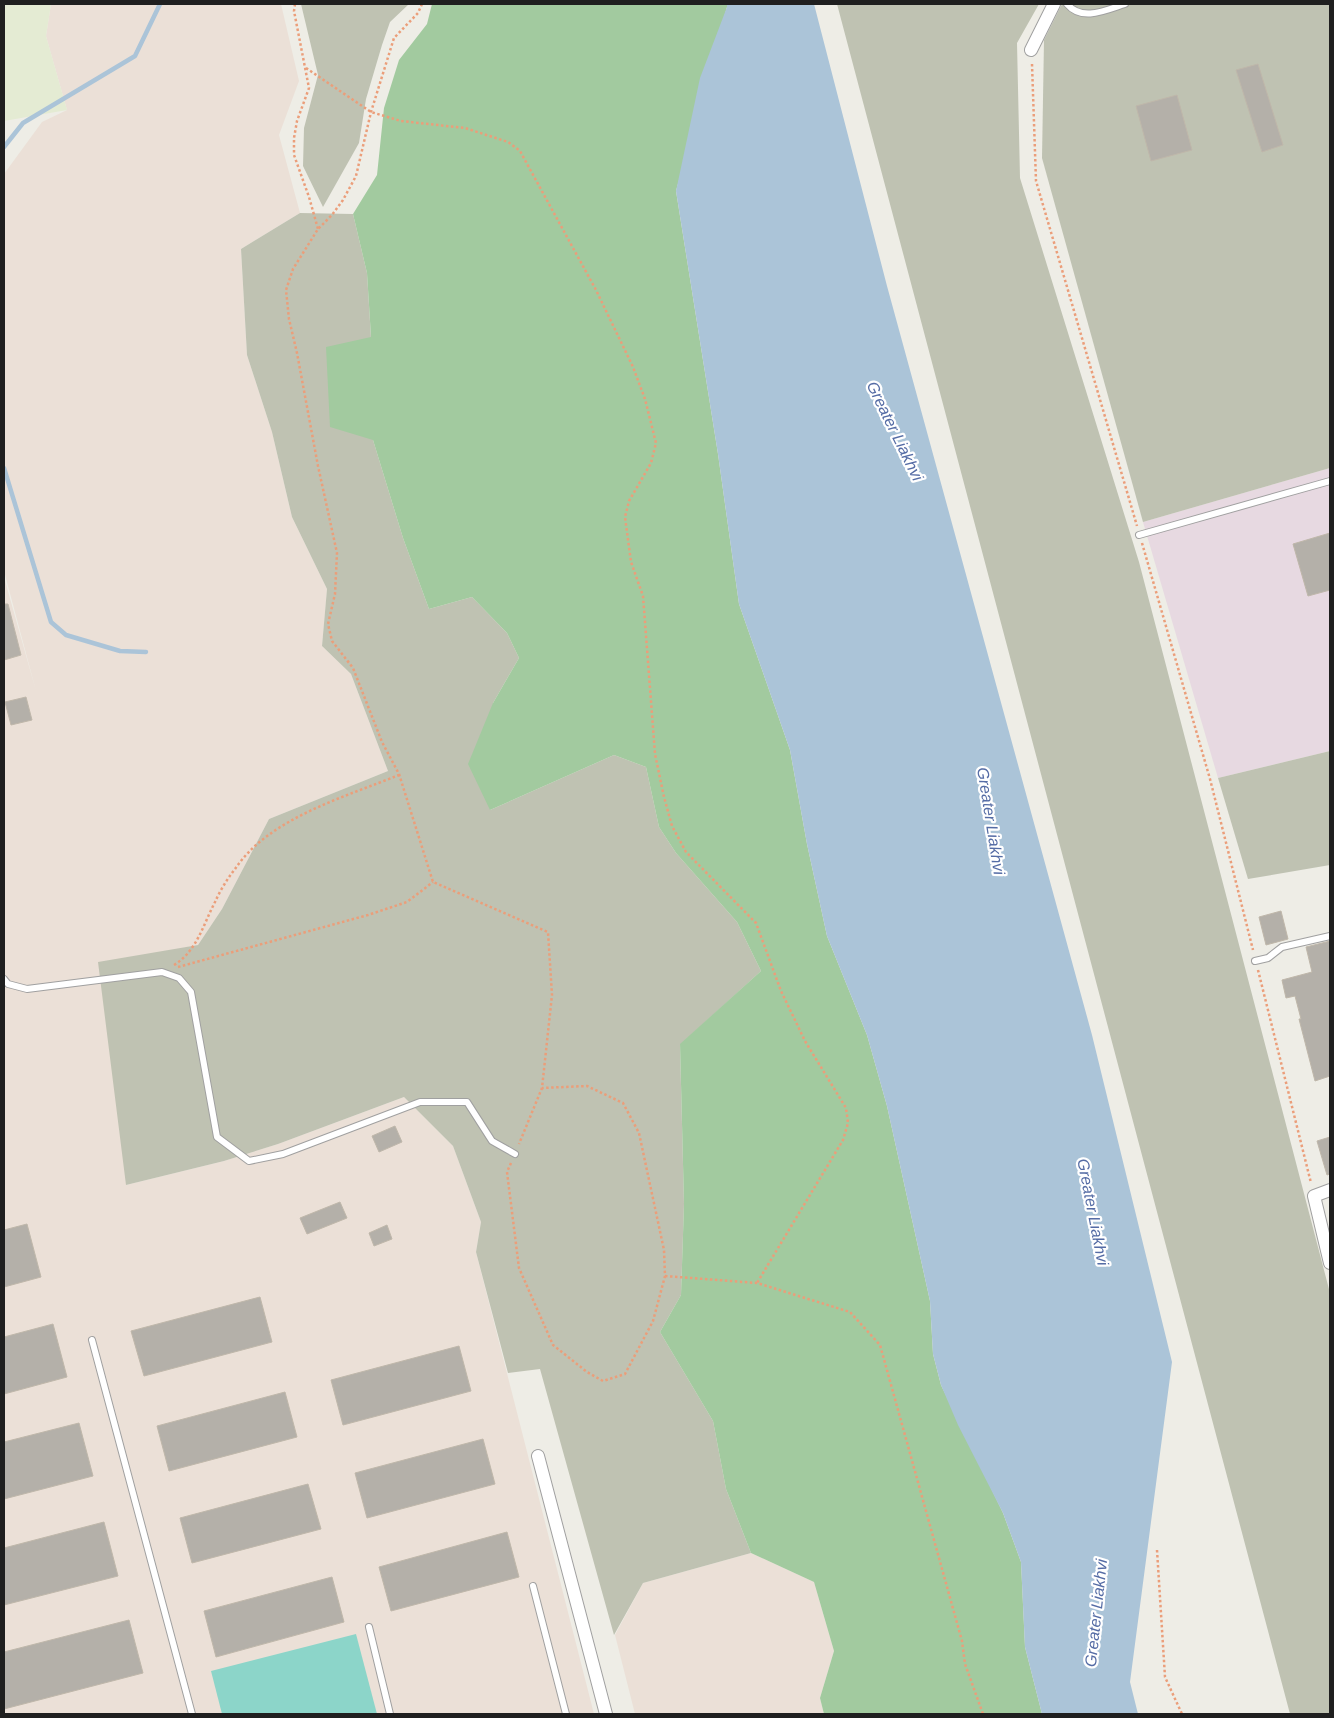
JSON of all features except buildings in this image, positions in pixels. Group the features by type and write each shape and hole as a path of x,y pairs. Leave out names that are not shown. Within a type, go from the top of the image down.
{"street":[{"path":"1031,50 1054,4"},
{"path":"1330,1190 1314,1196 1330,1263"},
{"path":"538,1456 606,1714"}],"lane":[{"path":"1067,4 1077,13 1094,14 1125,4"},
{"path":"1139,535 1330,481"},
{"path":"1256,961 1268,958 1282,947 1330,936"},
{"path":"4,979 8,984 27,989 162,972 179,978 191,992 218,1138 249,1161 283,1154 420,1102 467,1102 492,1141 514,1154"},
{"path":"92,1340 192,1714"},
{"path":"533,1586 566,1714"},
{"path":"369,1627 390,1714"}],"path":[{"path":"294,4 299,41 309,88 297,121 294,155 318,229"},
{"path":"422,4 418,13 394,38 371,112 356,176 343,200 318,229 293,269 286,290 289,319 337,553 335,594 328,624 332,641 353,668 382,742 399,774 434,882 548,932 552,994 542,1088 507,1172 519,1268 553,1345 587,1372 603,1381 625,1374 653,1321 665,1276 664,1250 638,1133 623,1102 587,1086 542,1088"},
{"path":"1031,50 1036,181 1210,779 1314,1196"},
{"path":"306,68 371,112 401,122 465,128 508,142 520,151 596,290 633,367 645,398 656,443 651,463 629,501 625,517 631,562 642,596 656,754 672,826 686,852 756,923 781,991 805,1041 846,1108 848,1123 843,1140 756,1283"},
{"path":"162,972 181,960 194,946 220,892 236,867 256,845 279,828 312,811 399,774"},
{"path":"162,972 399,905 407,902 434,882"},
{"path":"665,1276 756,1283 850,1312 880,1345 962,1641 965,1664 983,1714"},
{"path":"1157,1550 1165,1677 1182,1714"}],"shaded area":[{"path":"4,4 51,4 46,36 67,110 4,121"},
{"path":"51,4 281,4 299,81 279,135 300,213 241,249 247,355 272,432 292,517 327,589 322,646 351,674 388,771 269,819 222,909 198,945 173,950 126,1185 224,1161 278,1144 404,1097 453,1146 481,1222 476,1252 594,1714 4,1714 4,577 36,691 4,571 4,174 42,122 67,110 46,36"},
{"path":"301,4 409,4 390,22 366,99 359,143 323,207 303,166 304,128 318,75"},
{"path":"837,4 1039,4 1017,43 1020,178 1139,562 1330,1293 1330,1714 1290,1714"},
{"path":"1062,4 1330,4 1330,468 1143,522 1042,158 1044,40"},
{"path":"300,213 353,214 367,273 371,338 373,440 403,538 429,609 472,597 507,633 519,658 493,703 490,810 614,755 646,767 659,827 676,853 737,922 761,971 680,1045 684,1204 681,1295 660,1332 713,1421 726,1489 751,1553 643,1583 614,1635 540,1369 508,1373 476,1252 481,1222 453,1146 404,1097 278,1144 224,1161 126,1185 98,962 198,945 222,909 269,819 388,771 351,674 322,646 327,589 292,517 272,432 247,355 241,249"},
{"path":"1330,468 1330,751 1218,778 1143,522"},
{"path":"1330,751 1330,865 1248,879 1218,778"},
{"path":"751,1553 814,1582 834,1651 820,1698 824,1714 635,1714 615,1635 643,1583"},
{"path":"356,1634 377,1714 222,1714 211,1671"}],"green space":[{"path":"432,4 727,4 676,191 718,454 739,604 790,750 807,844 827,936 867,1035 887,1106 930,1301 933,1354 941,1385 1003,1513 1021,1562 1025,1647 1042,1714 824,1714 820,1698 834,1651 814,1582 751,1553 726,1489 713,1421 660,1332 681,1295 684,1204 680,1044 761,971 737,922 676,853 659,827 646,767 614,755 490,810 468,764 493,703 519,658 507,633 472,597 429,609 403,538 373,440 330,427 326,347 371,337 367,273 353,214 377,175 384,108 399,60 427,24"}],"water":[{"name":"Greater Liakhvi","path":"727,4 814,4 887,286 1092,1035 1172,1362 1130,1682 1138,1714 1042,1714 1025,1647 1021,1562 1003,1513 958,1425 941,1385 933,1354 930,1301 887,1106 867,1035 827,936 807,844 790,750 739,604 718,454 676,191 700,78"}],"waterway":[{"path":"4,147 23,123 135,56 160,4"},
{"path":"4,468 51,622 66,635 120,651 146,652"}]}
